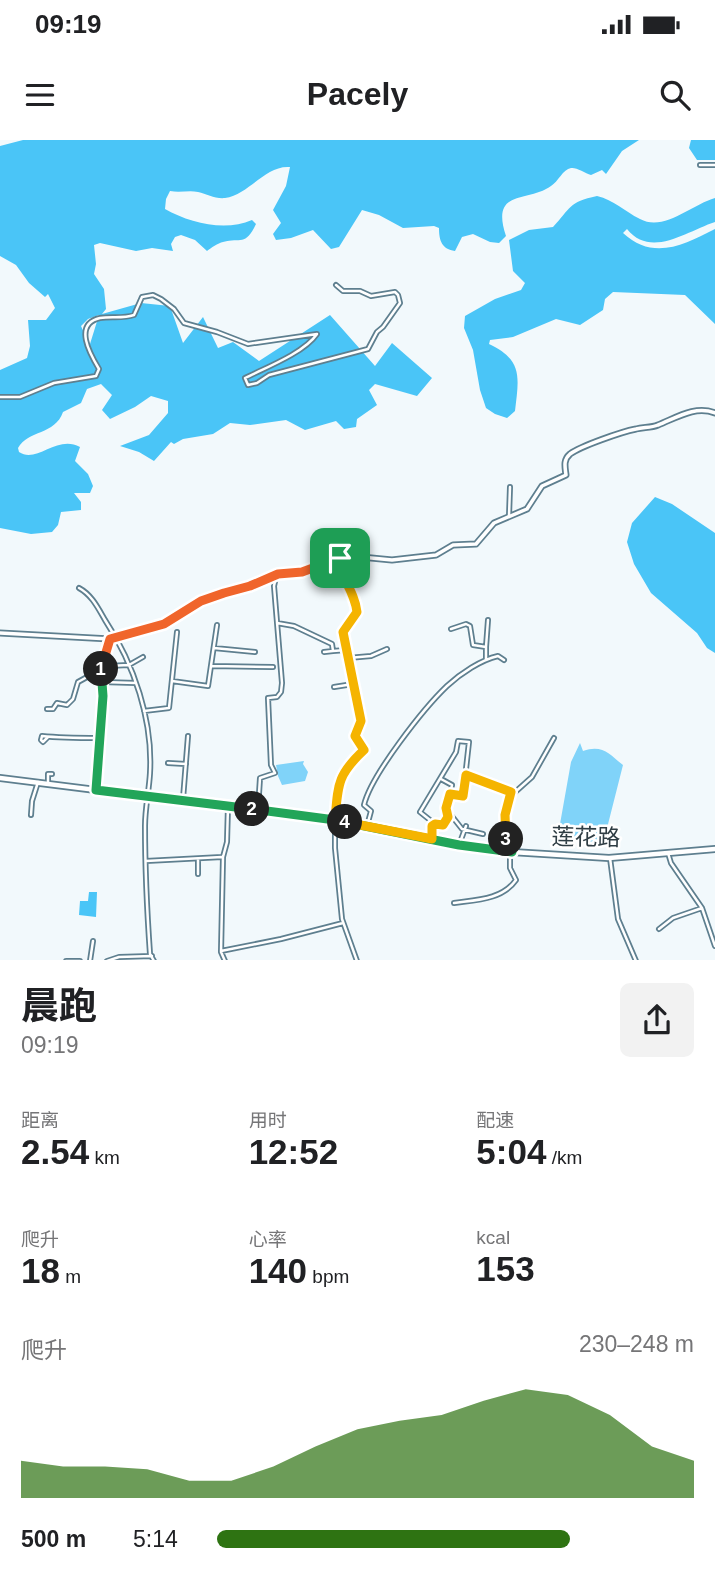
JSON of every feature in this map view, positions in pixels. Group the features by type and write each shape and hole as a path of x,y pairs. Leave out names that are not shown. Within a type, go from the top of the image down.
{"main road":[{"name":"莲花路","path":"0,778 335,820 459,845 512,852 610,858 715,850"}],"street":[{"path":"700,165 715,165"},
{"path":"0,397 20,397 54,383 96,376 99,369 91,357 84,335 86,328 96,319 134,315 142,296 146,295 153,295 169,304 184,323 248,344 317,334 304,346 245,378 248,385 269,375 368,349 377,332 400,303 398,295 388,292 371,296 360,291 344,291 336,285"},
{"path":"0,633 117,638 164,624 201,601 278,574 302,572 340,558 392,560 436,555 453,545 476,544 489,527 527,509 542,486 566,475 566,459 583,448 636,429 655,426 671,417 702,410 715,412"},
{"path":"509,516 510,487"},
{"path":"340,558 338,564 344,581 354,594 357,612 343,632 361,721 355,736 364,750 340,778 335,848 343,923 357,960"},
{"path":"258,810 260,778 275,773 271,765 268,698 277,697 282,683 274,586 274,579 278,574"},
{"path":"79,588 87,593 117,638 136,683 144,711 150,773 146,796 147,925 154,960"},
{"path":"486,659 488,620"},
{"path":"277,623 294,626 332,644 333,651"},
{"path":"451,629 466,624 470,626 473,645 486,647"},
{"path":"172,681 208,686 217,625"},
{"path":"144,711 169,708 177,632"},
{"path":"96,790 103,696 101,668 110,639"},
{"path":"214,648 255,652"},
{"path":"348,658 371,656 387,649"},
{"path":"324,652 346,650"},
{"path":"367,826 371,811 364,805 367,793 377,774 412,727 448,685 486,659 498,656 504,660"},
{"path":"47,709 53,709 57,703 66,705 73,699 78,682 101,668 129,665 143,657"},
{"path":"211,666 273,667"},
{"path":"102,682 136,683"},
{"path":"334,687 353,684"},
{"path":"183,801 188,736"},
{"path":"48,737 99,738"},
{"path":"509,801 532,777 554,738"},
{"path":"441,779 452,785 446,808 448,817 443,825 435,824 420,812 456,752 458,741 469,742 463,796 450,794"},
{"path":"168,763 186,764"},
{"path":"48,783 48,774 52,774"},
{"path":"454,903 502,893 514,884 516,877 510,868 512,852 509,842 504,837 505,815 511,792 466,775"},
{"path":"31,815 38,782"},
{"path":"225,960 221,951 223,857 227,842 228,806"},
{"path":"451,815 463,830 483,834"},
{"path":"432,839 432,826 435,824"},
{"path":"459,845 466,826"},
{"path":"668,853 671,863 702,908 715,946"},
{"path":"146,861 223,857"},
{"path":"610,858 618,919 636,960"},
{"path":"198,859 198,874"},
{"path":"659,929 673,918 702,908"},
{"path":"221,951 343,923"},
{"path":"90,960 93,941"},
{"path":"110,960 119,957 152,956"}],"shaded area":[{"path":"23,140 639,140 622,151 606,174 602,170 591,175 571,168 551,186 507,204 503,210 502,221 506,236 499,243 473,234 462,237 455,251 442,244 439,228 403,228 379,215 362,210 339,247 331,249 313,230 276,240 273,234 281,223 273,210 286,186 290,167 273,170 242,191 225,198 195,191 170,191 165,209 185,218 219,225 242,224 252,220 256,224 249,236 242,240 221,243 207,251 195,240 181,235 175,237 171,244 173,251 152,248 136,251 100,243 94,245 94,274 104,289 106,309 102,314 141,303 170,306 183,343 203,317 218,348 233,342 259,361 330,315 375,366 392,343 432,378 417,396 375,384 369,390 377,405 357,419 356,427 344,429 336,421 305,430 286,420 250,425 230,423 213,434 183,439 174,444 171,442 154,461 139,452 120,446 149,435 168,413 168,401 151,396 110,419 102,410 112,395 101,384 87,389 81,403 63,412 54,425 28,438 18,448 19,452 26,455 63,444 80,447 75,461 88,474 93,486 90,493 74,493 81,502 81,510 61,512 58,525 52,532 31,534 0,528 0,370 27,358 30,346 28,320 46,320 55,308 48,294 45,297 29,283 16,265 0,256 0,146","holes":["99,315 90,344 81,326 88,319"]},
{"path":"691,140 715,140 715,160 697,160 689,148"},
{"path":"597,196 649,222 668,220 715,198 715,222 681,236 647,242 627,229 623,233 634,242 657,248 680,245 715,229 715,324 685,295 613,292 605,299 603,310 580,325 556,319 513,337 490,340 489,344 508,356 513,363 517,379 515,411 507,418 495,414 486,408 480,390 473,350 464,328 465,316 495,299 521,290 525,283 513,271 509,240 529,230 553,227 575,203"},
{"path":"655,497 672,504 715,533 715,653 707,648 697,633 651,593 634,564 627,542 632,523"},
{"path":"580,743 583,751 601,750 623,765 604,840 601,837 582,843 567,836 560,824 571,762"},
{"path":"304,761 308,772 305,781 282,785 276,765"},
{"path":"89,892 97,892 96,917 79,915 80,901 88,901"}],"route":[{"path":"340,558 302,572 278,574 201,601 164,624 110,639 101,670 103,696 96,790 335,820 459,845 512,852 504,837 505,815 511,792 466,775 463,796 450,794 446,808 448,817 443,825 432,826 432,839 335,820 340,778 364,750 354,733 361,721 343,640 343,632 357,612 356,602 340,571 340,558"}]}
